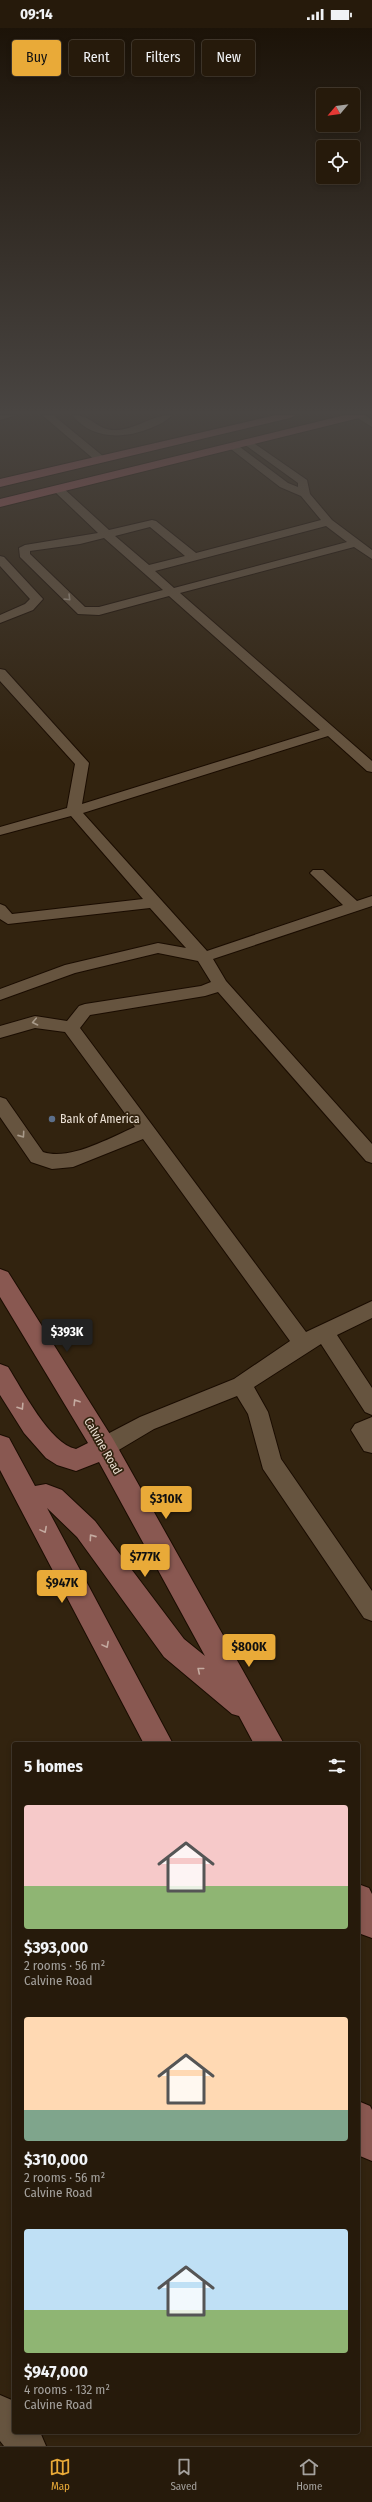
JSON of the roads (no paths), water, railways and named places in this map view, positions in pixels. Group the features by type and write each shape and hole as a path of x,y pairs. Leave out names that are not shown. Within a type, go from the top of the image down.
{"main road":[{"name":"Calvine Road","path":"0,1278 104,1447 269,1742"},
{"path":"0,1374 45,1443 60,1456 76,1460 104,1447"},
{"path":"0,1446 158,1742"},
{"path":"28,1499 46,1495 53,1498 64,1507 86,1529 174,1648 252,1712"},
{"path":"360,1902 372,1923"},
{"path":"360,2122 372,2144"}],"street":[{"path":"0,2413 12,2427"},
{"path":"18,2434 27,2446"}],"lane":[{"path":"99,528 148,569 372,768"},
{"path":"134,528 80,541 25,548 24,555 82,612 98,611 356,544"},
{"path":"158,528 194,557"},
{"path":"148,569 306,528"},
{"path":"335,528 372,556"},
{"path":"0,559 37,600 29,607 0,619"},
{"path":"0,673 82,763 74,811"},
{"path":"0,831 74,811 330,731"},
{"path":"74,811 154,903 204,957 220,984 372,1156"},
{"path":"318,872 354,907"},
{"path":"0,995 71,969 158,948 204,957 372,901"},
{"path":"0,909 8,919 154,903"},
{"path":"71,1028 85,1010 205,991 220,984"},
{"path":"0,1032 20,1025 44,1020 71,1028 303,1343"},
{"path":"0,1103 37,1157 52,1162 67,1162 146,1130"},
{"path":"104,1447 146,1423 242,1385 303,1343 372,1309"},
{"path":"324,1332 372,1406"},
{"path":"242,1385 258,1412 271,1462 372,1610"},
{"path":"372,1426 362,1430 372,1444"}],"place":[{"name":"Bank of America","path":"52,1119"}]}
